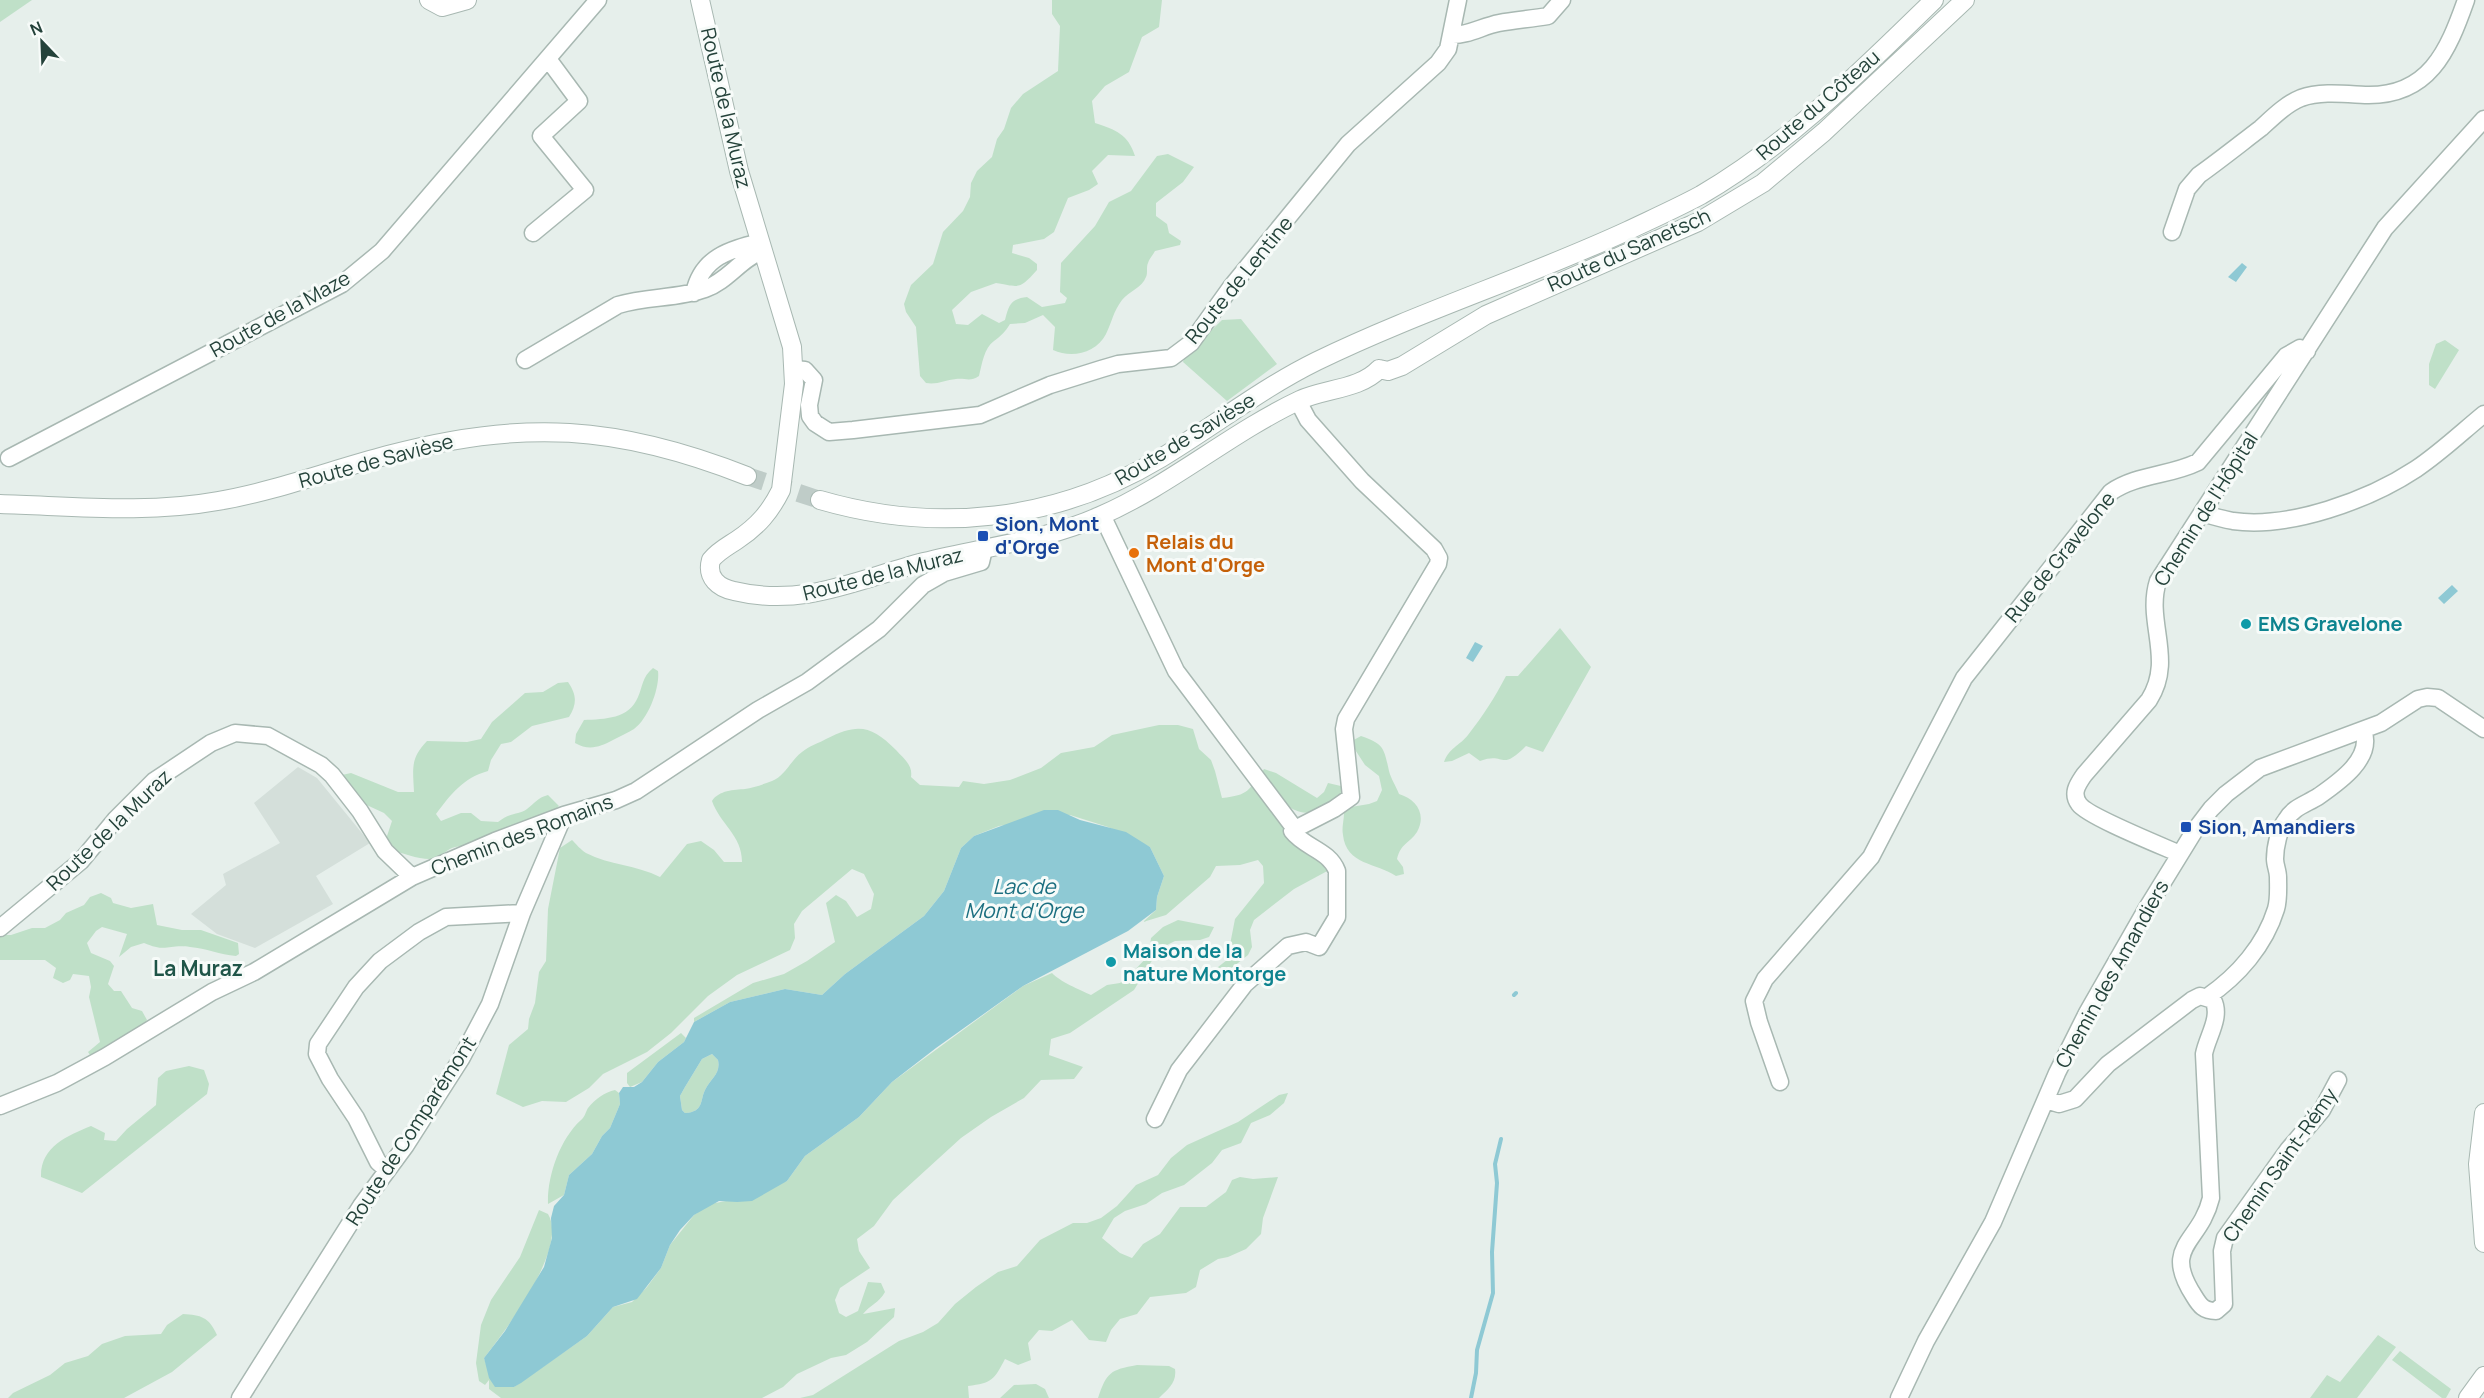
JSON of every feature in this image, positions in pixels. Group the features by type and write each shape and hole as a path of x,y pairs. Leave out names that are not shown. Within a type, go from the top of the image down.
{"street":[{"path":"429,0 442,7 468,0"},
{"name":"Route de la Maze","path":"9,458 342,284 382,251 597,0"},
{"name":"Route de la Muraz","path":"700,0 733,146 784,317 792,347 794,369 781,490 774,505 762,521 711,560 710,570 716,584 725,589 754,596 801,596 925,562 1057,533 1102,515 1161,484 1298,401 1369,379 1379,369"},
{"name":"Route de Lentine","path":"794,369 806,370 814,380 809,405 810,416 820,428 829,432 980,415 1050,386 1101,369 1118,364 1171,358 1191,343 1231,287 1348,144 1438,63 1448,49 1458,0"},
{"path":"1451,35 1461,35 1477,28 1500,23 1548,16 1562,0"},
{"name":"Route du Côteau","path":"1364,340 1602,242 1698,196 1730,177 1796,129 1832,99 1934,0"},
{"name":"Route du Sanetsch","path":"1379,369 1388,371 1402,366 1492,311 1698,222 1763,183 1824,132 1965,0"},
{"path":"2172,232 2187,189 2199,175 2292,102 2304,97 2322,95 2382,94 2403,88 2437,65 2451,40 2466,0"},
{"path":"533,233 585,190 541,136 579,101 548,59"},
{"path":"2307,351 2385,228 2484,119"},
{"path":"525,360 618,305 635,300 694,293 720,282 761,246"},
{"path":"1364,340 1372,360 1379,369"},
{"name":"Route de Savièse","path":"820,500 884,515 939,520 995,517 1063,502 1092,492 1144,468 1295,372 1364,340"},
{"name":"Rue de Gravelone","path":"1780,1082 1754,1001 1765,979 1871,857 1964,678 2111,492 2130,482 2186,468 2198,462 2286,356 2300,348 2307,351"},
{"name":"Chemin de l'Hôpital","path":"2180,854 2079,806 2075,797 2076,787 2149,700 2158,686 2161,649 2154,593 2158,581 2307,351"},
{"path":"1293,830 1334,809 1350,797 1344,729 1346,719 1438,564 1439,558 1434,549 1384,503 1308,420 1298,401"},
{"path":"2202,513 2247,522 2307,515 2344,505 2380,490 2417,468 2484,414"},
{"name":"Route de Savièse","path":"0,504 148,507 215,502 261,492 423,446 488,434 523,431 583,432 619,437 679,453 747,476"},
{"path":"1102,515 1176,671 1300,841 1326,855 1337,871 1337,917 1319,947 1306,942 1288,946 1245,984 1179,1070 1155,1119"},
{"name":"Chemin des Romains","path":"0,1106 57,1083 105,1057 212,992 254,972 412,878 495,841 564,815 616,800 679,764 758,710 816,675 879,629 923,585 944,573 981,562 984,549"},
{"name":"Chemin des Amandiers","path":"1899,1398 1926,1341 1993,1222 2056,1073 2110,971 2180,854 2211,809 2226,794 2260,768 2291,754 2381,723 2418,699 2427,697 2444,702 2484,729"},
{"path":"2046,1100 2060,1104 2074,1099 2108,1064 2192,999 2200,996 2207,997 2223,986 2245,965 2263,938 2277,907 2278,873 2275,860 2280,833 2286,819 2299,806 2317,797 2339,781 2362,757 2366,738 2363,730"},
{"name":"Route de la Muraz","path":"0,928 81,861 115,820 154,781 211,743 235,733 268,736 321,765 332,775 360,811 386,851 412,878"},
{"name":"Route de Comparémont","path":"240,1398 355,1215 440,1094 483,1017 500,980 522,913 564,815"},
{"path":"387,1170 378,1162 356,1118 330,1080 317,1054 318,1044 356,987 380,961 419,932 437,921 454,916 522,913"},
{"name":"Chemin Saint-Rémy","path":"2207,997 2216,1005 2214,1022 2204,1054 2211,1198 2205,1217 2183,1250 2180,1261 2185,1281 2196,1300 2206,1310 2216,1311 2224,1304 2222,1251 2225,1238 2288,1150 2322,1110 2338,1080"},
{"path":"2484,1113 2478,1164 2484,1243"},
{"path":"2468,1398 2484,1376"},
{"path":"2475,1398 2484,1387"}],"shaded area":[{"path":"298,767 317,778 370,843 316,876 333,904 255,948 217,934 191,914 226,885 223,874 280,843 254,803"}],"green space":[{"path":"0,0 32,0 0,22"},
{"path":"1052,0 1162,0 1159,27 1142,37 1129,72 1105,86 1092,101 1095,123 1125,138 1135,156 1108,155 1092,171 1098,184 1068,198 1054,232 1044,239 1013,245 1012,253 1029,258 1037,264 1037,270 1019,286 996,283 971,292 952,310 956,324 968,325 982,314 999,323 1005,320 1012,303 1017,299 1027,297 1042,307 1065,303 1067,298 1060,292 1061,263 1095,226 1109,202 1131,191 1157,156 1168,154 1194,167 1183,182 1156,203 1156,216 1167,224 1169,233 1181,241 1180,245 1155,251 1147,266 1144,281 1122,300 1102,341 1090,350 1068,354 1053,350 1055,327 1043,315 1025,323 1010,324 988,348 979,376 976,378 926,383 920,376 916,327 906,312 904,304 911,285 933,264 943,232 963,211 970,197 971,183 977,171 992,157 997,139 1004,129 1011,108 1023,94 1058,71 1060,26 1052,14"},
{"path":"1241,319 1277,364 1227,401 1183,362 1185,356 1222,320"},
{"path":"2445,340 2459,350 2435,389 2429,385 2429,364 2436,344"},
{"path":"1560,628 1591,667 1543,752 1526,746 1506,760 1494,758 1480,761 1469,753 1444,762 1454,747 1465,739 1479,721 1506,676 1518,676"},
{"path":"653,668 658,671 655,693 649,710 634,729 599,746 585,747 575,743 576,734 584,720 616,716 629,710"},
{"path":"568,682 575,700 569,717 532,726 511,742 501,744 491,760 488,771 465,782 452,793 436,814 441,821 461,813 471,813 481,821 498,822 524,811 548,795 559,806 539,820 454,847 432,859 422,858 391,850 385,842 392,821 384,813 345,795 342,775 351,773 398,792 414,792 415,759 427,741 467,742 481,739 492,722 525,693 543,692 558,683"},
{"path":"1159,725 1178,725 1193,729 1199,749 1211,760 1222,798 1247,791 1264,769 1276,773 1317,798 1324,792 1328,783 1345,787 1351,807 1369,804 1377,801 1382,790 1379,776 1365,765 1350,742 1361,736 1379,745 1384,752 1399,794 1415,803 1420,813 1421,819 1417,832 1403,847 1397,859 1403,867 1404,874 1396,876 1363,862 1350,852 1345,845 1343,835 1343,806 1308,813 1288,806 1280,809 1331,869 1294,889 1254,920 1250,930 1252,947 1248,955 1218,979 1213,971 1227,960 1235,919 1264,883 1263,866 1258,860 1240,865 1216,866 1210,877 1166,915 1143,922 1156,910 1157,897 1164,876 1150,847 1108,827 1070,815 999,826 974,836 961,848 944,891 924,916 845,974 822,995 785,989 730,1002 694,1022 694,1018 753,983 784,974 835,942 826,903 836,895 846,901 857,917 871,909 874,894 864,874 852,869 802,911 794,924 795,938 790,950 737,975 708,996 671,1033 647,1052 603,1074 589,1088 566,1102 542,1101 523,1107 496,1094 509,1045 528,1029 535,1003 539,972 546,961 548,909 560,848 572,840 584,852 595,857 660,877 687,844 701,841 714,850 724,862 742,862 735,837 712,801 715,797 732,790 751,788 777,779 805,750 847,730 864,729 879,735 905,759 911,769 911,777 920,785 959,787 963,781 984,784 1010,780 1041,768 1061,753 1094,747 1112,735"},
{"path":"101,893 111,898 113,903 131,908 153,904 157,925 182,930 201,930 238,943 239,954 236,956 183,946 163,948 144,943 131,947 119,957 127,934 102,927 96,931 87,943 91,953 110,961 114,966 108,984 114,991 121,991 132,1008 142,1011 147,1020 141,1029 90,1055 88,1052 100,1042 89,997 91,987 89,976 73,974 70,980 63,983 53,978 56,968 45,960 0,960 0,935 11,935 32,928 45,928 60,920 66,913 84,905 90,897"},
{"path":"1178,920 1214,927 1209,937 1200,940 1175,941 1159,949 1134,990 1070,1033 1051,1039 1049,1055 1083,1067 1074,1079 1041,1080 1024,1098 961,1138 893,1200 874,1226 857,1239 859,1251 870,1268 840,1288 835,1300 839,1313 846,1317 858,1311 868,1282 881,1283 885,1292 863,1314 895,1308 894,1317 867,1342 846,1355 831,1358 797,1374 783,1387 762,1398 501,1398 489,1389 489,1380 485,1385 479,1381 476,1363 481,1325 491,1300 520,1257 539,1210 548,1214 552,1229 550,1247 543,1267 519,1310 484,1358 489,1373 514,1387 587,1336 613,1307 632,1302 661,1268 670,1245 694,1215 710,1204 787,1181 805,1156 859,1117 892,1082 1023,986 1052,973 1091,995 1107,985 1120,983 1149,955 1151,938 1163,927"},
{"path":"681,1033 686,1038 684,1042 658,1062 642,1082 630,1087 627,1083 627,1073"},
{"path":"712,1054 718,1060 717,1072 705,1090 698,1108 685,1113 682,1110 680,1096 702,1059"},
{"path":"189,1066 204,1070 209,1084 207,1094 82,1193 41,1177 45,1158 57,1144 91,1126 105,1133 104,1140 116,1141 156,1105 158,1078 166,1071"},
{"path":"615,1090 619,1093 620,1104 610,1128 602,1136 592,1154 569,1175 564,1195 548,1204 552,1170 567,1137 594,1102 604,1094"},
{"path":"1288,1093 1284,1103 1270,1115 1251,1123 1241,1143 1222,1150 1212,1163 1184,1185 1162,1193 1146,1204 1125,1211 1114,1218 1102,1238 1120,1253 1132,1258 1143,1244 1160,1234 1180,1207 1206,1207 1226,1192 1232,1180 1240,1177 1253,1179 1278,1177 1263,1218 1261,1234 1246,1249 1218,1259 1200,1270 1196,1287 1186,1293 1150,1297 1137,1314 1120,1319 1111,1330 1106,1342 1089,1340 1072,1320 1052,1331 1039,1330 1028,1343 1031,1360 1018,1365 1005,1359 998,1372 987,1382 968,1386 969,1398 800,1398 813,1395 899,1341 923,1332 938,1323 955,1304 976,1287 998,1272 1017,1266 1040,1240 1073,1223 1087,1223 1101,1218 1117,1206 1136,1185 1158,1175 1171,1158 1187,1145 1238,1122 1279,1095"},
{"path":"183,1314 204,1318 211,1324 217,1335 172,1372 124,1398 8,1398 13,1393 50,1375 65,1363 88,1356 102,1344 125,1336 161,1334 167,1325"},
{"path":"2378,1335 2396,1347 2357,1398 2310,1398 2327,1375 2340,1382"},
{"path":"2400,1351 2451,1389 2446,1398 2442,1398 2392,1360"},
{"path":"1137,1365 1169,1366 1175,1369 1173,1382 1169,1389 1159,1398 1098,1398 1107,1377 1115,1371"},
{"path":"1036,1384 1045,1389 1049,1398 1000,1398 1014,1385"}],"water":[{"path":"2242,263 2247,267 2236,282 2228,277"},
{"path":"2452,585 2458,591 2444,604 2438,598"},
{"path":"1475,642 1483,646 1473,662 1466,658"},
{"name":"Lac de Mont d'Orge","path":"1044,810 1058,810 1080,820 1126,832 1150,847 1164,876 1157,897 1156,910 1128,931 1023,986 936,1048 892,1082 859,1117 805,1156 787,1181 752,1201 719,1201 694,1215 680,1230 670,1245 661,1268 637,1299 613,1307 587,1336 521,1383 514,1387 495,1387 489,1378 484,1358 505,1331 544,1267 552,1238 551,1218 554,1206 564,1195 569,1175 592,1154 602,1136 610,1128 620,1104 619,1093 623,1087 634,1087 642,1082 658,1062 684,1042 694,1022 730,1002 785,989 822,995 845,974 924,916 944,891 961,848 974,836","holes":["712,1054 718,1060 717,1072 705,1090 700,1105 695,1110 685,1113 682,1110 680,1096 702,1059"]}],"waterway":[{"path":"1471,1398 1476,1373 1477,1350 1493,1293 1492,1252 1497,1183 1495,1164 1501,1139"}],"tunnel":[{"path":"747,476 820,500"}],"place":[{"name":"Sion, Mont d'Orge","path":"983,536"},
{"name":"Relais du Mont d'Orge","path":"1134,553"},
{"name":"EMS Gravelone","path":"2246,624"},
{"name":"Sion, Amandiers","path":"2186,827"},
{"name":"Maison de la nature Montorge","path":"1111,962"}],"district":[{"name":"La Muraz","path":"198,969"}]}
